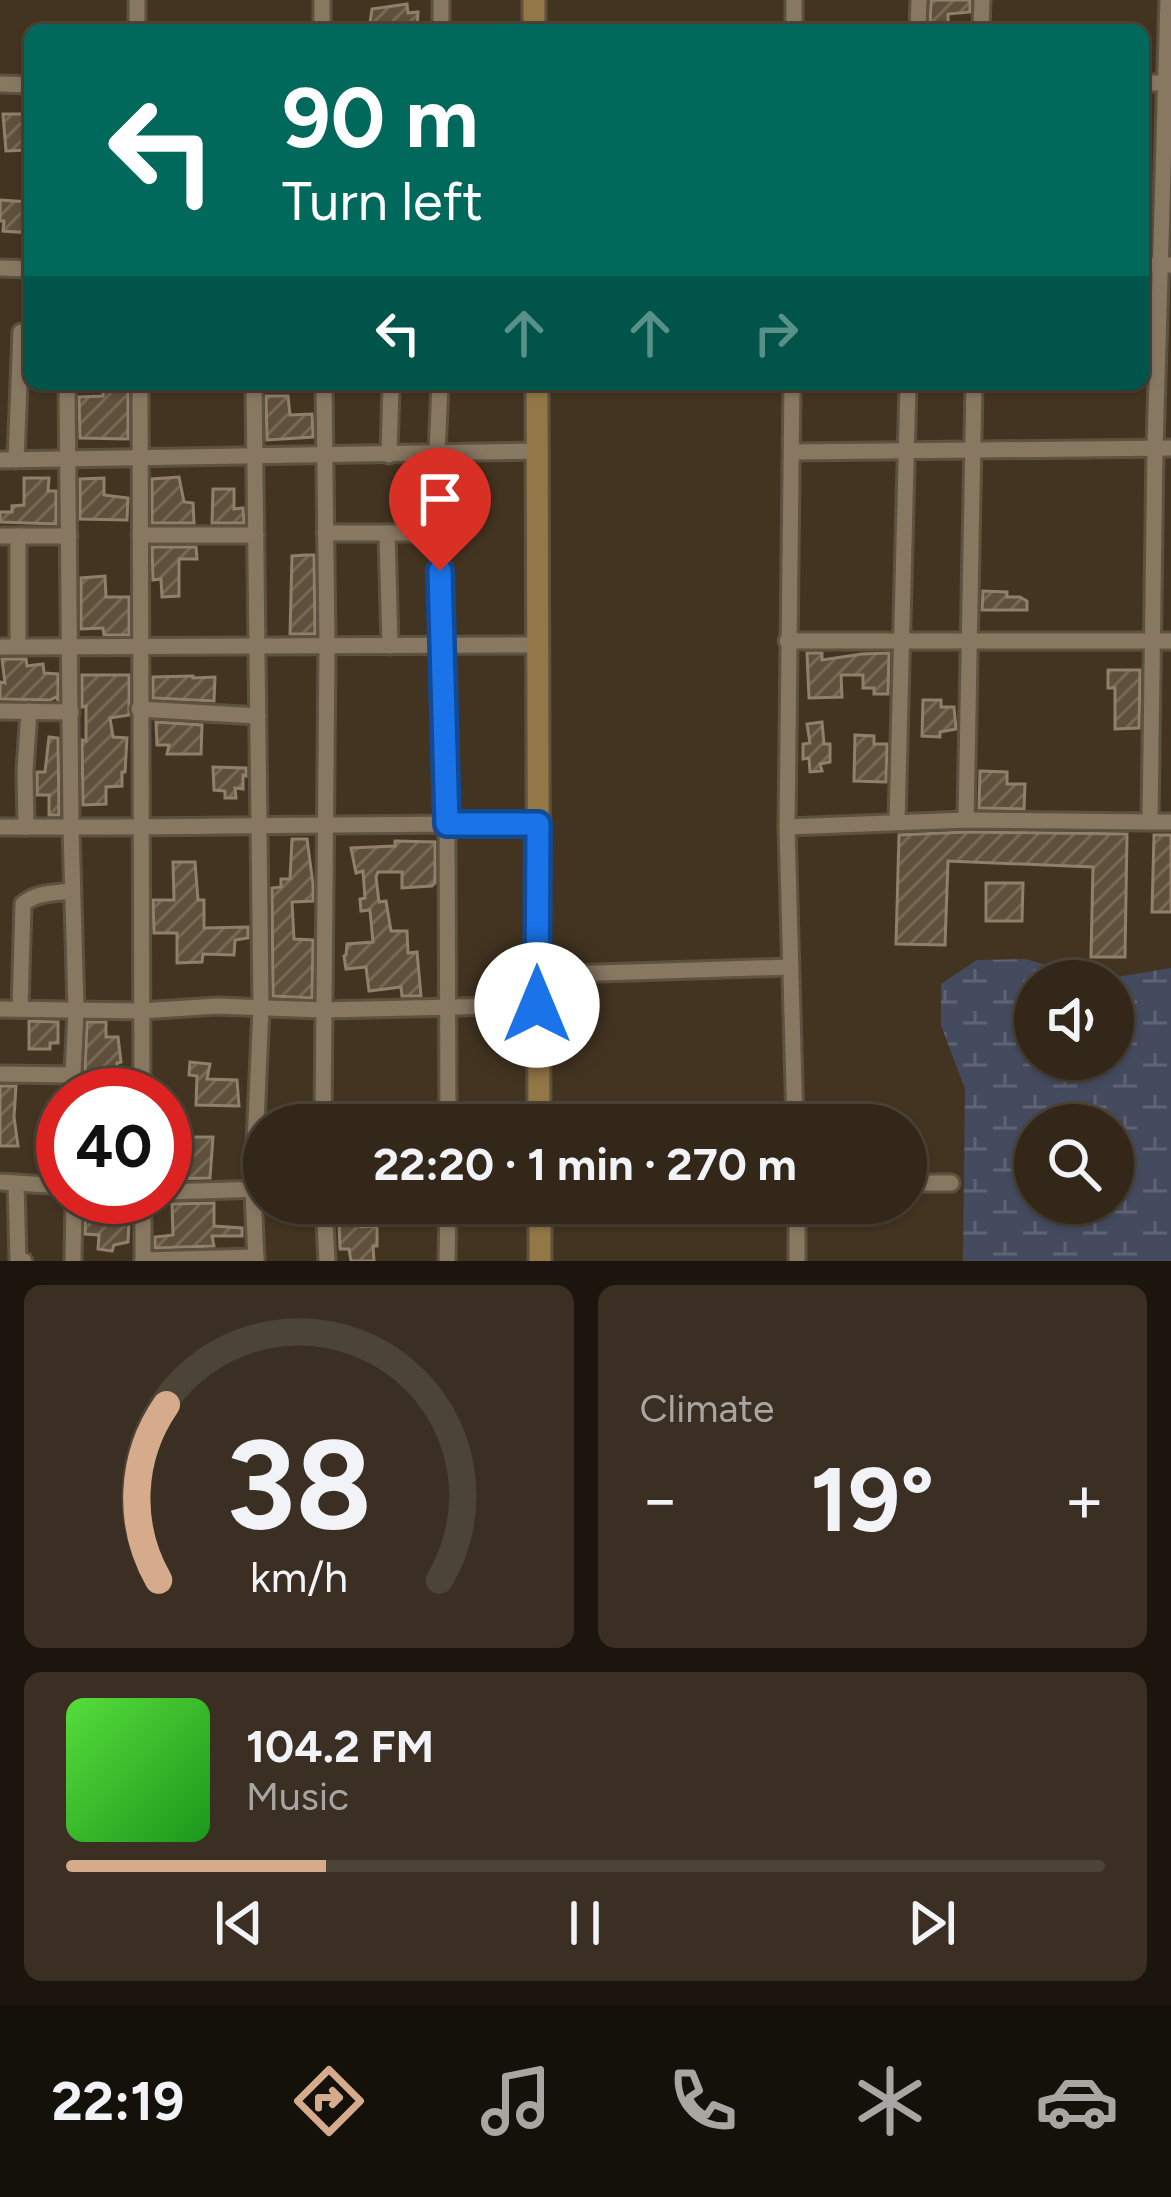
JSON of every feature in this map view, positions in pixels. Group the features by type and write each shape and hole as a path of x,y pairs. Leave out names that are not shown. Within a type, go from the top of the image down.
{"street":[{"path":"1150,822 1152,641 1163,448 1158,265 1168,0"},
{"path":"24,340 8,460 537,451"},
{"path":"67,390 73,1068"},
{"path":"140,390 142,1068"},
{"path":"254,390 259,1104"},
{"path":"323,1104 327,823 324,390"},
{"path":"389,455 391,390"},
{"path":"440,390 448,1104"},
{"path":"537,390 539,1104"},
{"path":"791,390 787,827 794,1104"},
{"path":"897,822 908,390"},
{"path":"966,820 974,390"},
{"path":"792,452 1163,448"},
{"path":"325,533 439,533"},
{"path":"386,533 390,646"},
{"path":"140,535 256,535"},
{"path":"18,646 9,536 69,536"},
{"path":"787,641 1171,641"},
{"path":"0,646 538,645"},
{"path":"139,710 258,716"},
{"path":"0,711 71,712"},
{"path":"26,827 29,711"},
{"path":"787,827 966,820 1171,822"},
{"path":"0,827 538,824"},
{"path":"20,1010 23,904 43,894 72,891"},
{"path":"537,975 790,967"},
{"path":"0,1009 537,1005"},
{"path":"0,1074 36,1074"},
{"path":"8,1182 18,1261 23,1261"},
{"path":"927,1183 951,1184"},
{"path":"192,1191 243,1189"},
{"path":"73,1261 74,1224"},
{"path":"142,1224 143,1260 256,1259 257,1224"},
{"path":"325,1224 327,1261"},
{"path":"447,1261 448,1224"},
{"path":"540,1224 540,1261"},
{"path":"797,1224 797,1261"}],"green space":[{"path":"1025,959 1029,960 1014,960 1014,1080 1134,1080 1134,974 1171,968 1171,1261 963,1261 965,1089 941,1025 941,984 977,960"}],"building":[{"path":"931,0 970,0 970,12 948,14 948,24 930,24"},
{"path":"407,4 408,13 418,12 417,24 370,23 372,9"},
{"path":"3,114 24,114 24,150 6,151"},
{"path":"0,200 24,202 24,233 3,231 4,221 0,221"},
{"path":"103,390 128,390 128,439 80,438 79,397 103,396"},
{"path":"266,396 288,396 290,415 312,414 313,437 267,440"},
{"path":"179,477 184,502 193,503 194,523 152,523 152,479"},
{"path":"24,478 49,478 48,491 56,491 56,524 0,522 0,512 24,505"},
{"path":"104,478 104,495 128,498 127,520 80,519 80,479"},
{"path":"213,489 234,489 234,509 243,508 244,523 212,523"},
{"path":"152,547 196,547 197,559 179,559 179,596 162,597 161,579 153,580"},
{"path":"314,555 315,634 290,634 292,556"},
{"path":"105,576 106,597 129,597 129,635 104,635 103,628 81,629 81,578"},
{"path":"983,591 1020,597 1027,601 1027,610 982,610"},
{"path":"807,653 822,653 822,660 889,653 888,694 863,688 863,675 841,675 842,697 809,698"},
{"path":"2,659 26,659 27,666 43,664 44,673 58,674 58,700 0,699 0,682 5,683"},
{"path":"1108,670 1140,670 1139,728 1115,729 1115,688 1108,688"},
{"path":"82,675 129,675 129,715 110,718 113,737 127,738 125,772 122,786 106,787 106,804 83,805 86,706 82,707"},
{"path":"153,677 215,677 214,701 153,698"},
{"path":"923,700 941,700 941,707 954,707 956,729 940,732 940,737 922,736"},
{"path":"156,722 202,725 201,754 167,754 169,745 157,745"},
{"path":"822,722 830,762 820,764 822,771 810,772 809,758 803,759 803,744 810,743 807,724"},
{"path":"855,735 874,736 874,744 887,744 886,782 854,781"},
{"path":"49,737 58,738 59,815 49,815 49,795 37,795 37,772 45,772"},
{"path":"213,767 246,768 243,789 235,788 236,798 225,798 225,791 214,790"},
{"path":"980,771 1007,772 1007,784 1025,784 1024,809 979,808"},
{"path":"1127,834 1125,957 1091,957 1093,867 948,861 945,945 896,944 899,835"},
{"path":"1154,835 1171,835 1171,912 1152,912"},
{"path":"292,839 307,839 313,884 313,901 292,902 294,939 313,940 312,998 273,996 272,888 281,887 281,879 290,879"},
{"path":"395,841 435,842 432,886 402,888 402,872 378,872 376,877 379,902 386,901 391,931 407,931 408,953 417,952 421,996 402,996 401,987 369,991 366,967 346,969 347,944 373,942 370,910 361,911 363,871 356,873 351,848 395,846"},
{"path":"173,862 195,862 198,900 204,900 204,928 248,927 248,938 235,940 234,955 203,954 202,962 177,963 177,933 154,933 153,900 174,900"},
{"path":"986,883 1023,883 1022,921 986,921"},
{"path":"29,1021 58,1022 58,1043 50,1043 50,1049 29,1049"},
{"path":"87,1022 106,1022 106,1037 118,1037 121,1062 117,1068 85,1068"},
{"path":"190,1062 210,1064 207,1079 237,1080 239,1106 196,1105 197,1076"},
{"path":"0,1086 16,1086 18,1146 0,1146"},
{"path":"192,1137 213,1137 210,1178 192,1178"},
{"path":"214,1203 214,1226 242,1228 242,1236 212,1236 214,1246 155,1248 155,1237 173,1235 173,1224 192,1224 192,1204"},
{"path":"85,1224 129,1224 128,1242 114,1245 112,1251 98,1249 99,1235 85,1234"},
{"path":"339,1224 377,1226 374,1261 351,1261 349,1249 340,1249"}],"route":[{"path":"440,571 447,824 538,824 537,1005"}]}
